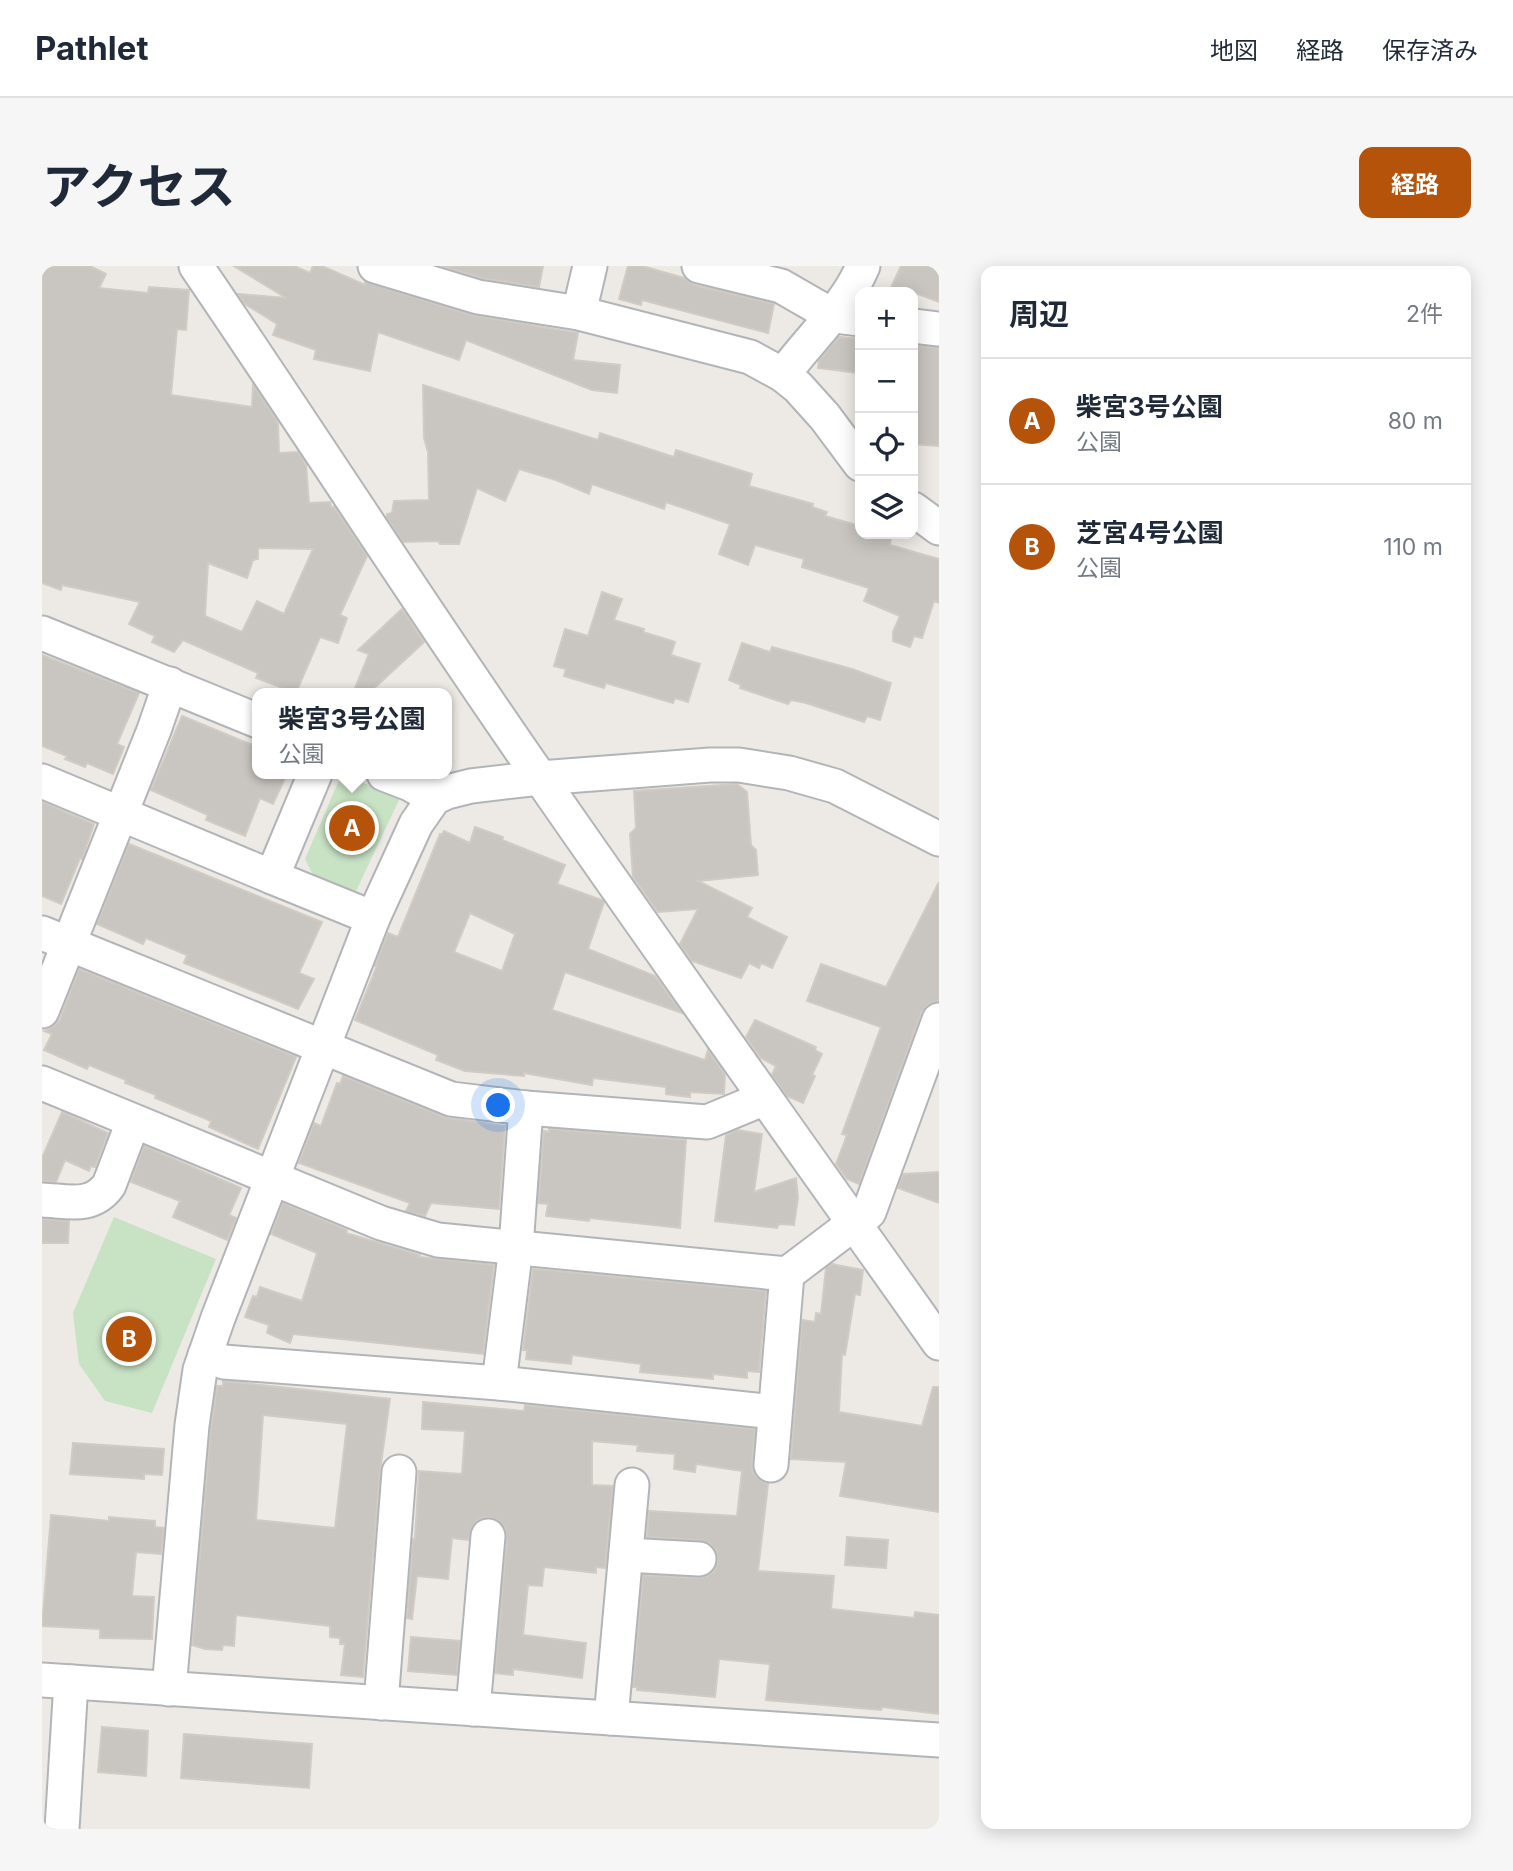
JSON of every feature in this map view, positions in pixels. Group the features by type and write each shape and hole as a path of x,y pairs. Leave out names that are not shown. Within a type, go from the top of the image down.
{"street":[{"path":"196,266 540,778 939,1343"},
{"path":"375,266 478,297 579,313 750,357 783,374 798,387 855,457"},
{"path":"579,313 590,266"},
{"path":"699,266 781,286 812,305 846,316"},
{"path":"846,316 843,303 863,266"},
{"path":"783,374 846,316"},
{"path":"918,327 939,329"},
{"path":"918,513 939,528"},
{"path":"42,633 252,719"},
{"path":"42,1011 55,938 119,814 170,684"},
{"path":"169,1689 192,1425 200,1370 373,918 416,824 433,798 471,786 540,778 739,765 789,773 835,786 939,839"},
{"path":"272,877 313,779"},
{"path":"397,779 433,798"},
{"path":"42,781 373,918"},
{"path":"55,938 451,1099 526,1108 707,1122 765,1098"},
{"path":"42,1083 381,1223 438,1240 787,1274 872,1207 930,1075 939,1020"},
{"path":"499,1382 516,1247 526,1108"},
{"path":"42,1200 89,1202 105,1191 134,1122"},
{"path":"771,1465 787,1274"},
{"path":"205,1355 224,1362 499,1382 774,1412"},
{"path":"381,1703 399,1472"},
{"path":"611,1718 632,1485"},
{"path":"473,1709 488,1536"},
{"path":"626,1555 699,1559"},
{"path":"62,1829 57,1681 939,1740"}],"green space":[{"path":"340,779 354,779 400,798 356,891 314,877 305,859"},
{"path":"114,1217 216,1259 152,1413 105,1401 79,1364 73,1313"}],"building":[{"path":"42,266 90,266 106,274 99,288 148,293 149,287 189,290 186,330 177,329 171,395 252,407 253,384 278,423 279,453 298,452 306,465 309,503 330,502 367,556 340,615 347,618 338,643 320,637 298,688 283,688 256,678 258,673 183,640 174,652 152,642 155,636 129,624 140,602 62,585 61,590 42,583","holes":["258,548 313,549 284,614 257,601 242,632 205,616 208,563 247,578 253,560 258,559"]},
{"path":"234,266 294,266 310,273 313,266 322,266 365,285 365,282 472,315 578,333 573,360 620,365 617,393 592,390 466,340 459,360 378,332 370,371 314,359 316,350 273,335 277,324 245,304 238,294 286,298"},
{"path":"442,266 543,266 539,287 482,278"},
{"path":"628,266 642,266 684,278 694,285 774,304 768,333 642,300 641,305 619,299"},
{"path":"901,266 939,266 939,302 918,294 918,287 891,287"},
{"path":"839,337 855,339 855,373 818,368 819,360"},
{"path":"918,346 939,348 939,446 918,444"},
{"path":"423,385 598,440 600,433 674,457 676,450 752,474 749,486 813,504 812,507 827,512 825,516 855,525 855,539 891,539 890,545 939,559 939,603 934,601 922,638 914,636 910,647 893,641 893,632 900,616 864,601 869,588 802,567 804,559 755,545 748,565 719,554 730,524 666,502 664,509 592,484 589,494 519,469 505,501 477,488 459,544 440,544 438,541 403,542 387,514 392,513 394,501 429,500 428,452 424,438"},
{"path":"602,592 622,599 614,620 675,642 671,655 700,664 688,702 675,698 673,703 606,683 604,688 564,676 566,669 554,666 565,629 588,636"},
{"path":"402,609 424,642 374,688 355,688 369,654 358,650"},
{"path":"742,643 770,652 772,647 852,669 891,683 880,720 867,716 864,722 806,703 791,700 788,704 740,688 741,685 729,680"},
{"path":"42,655 139,693 117,744 124,747 113,774 87,763 85,767 42,746"},
{"path":"182,716 252,745 252,779 285,779 273,804 260,798 245,836 206,820 208,815 151,790"},
{"path":"737,784 747,792 751,845 756,850 758,875 698,881 752,908 747,917 787,937 772,968 761,963 759,968 749,963 741,978 692,961 680,944 698,909 658,912 633,877 630,834 636,828 634,791"},
{"path":"42,802 94,824 82,859 80,858 61,904 42,896"},
{"path":"475,827 565,865 557,884 604,902 588,949 655,976 682,1013 565,972 552,1010 705,1060 708,1050 725,1075 724,1094 690,1092 690,1097 666,1094 666,1087 593,1078 592,1085 524,1073 524,1076 465,1071 436,1060 438,1055 355,1020 388,933 398,937 440,834 444,831 470,843","holes":["470,913 515,934 502,971 454,952"]},
{"path":"129,844 322,922 299,973 314,979 298,1009 184,963 187,955 146,938 143,944 97,924"},
{"path":"939,882 939,1001 927,1005 921,1013 859,1184 847,1179 836,1164 847,1135 842,1134 881,1027 807,1001 821,964 886,987"},
{"path":"79,969 296,1057 258,1149 209,1127 211,1121 155,1098 156,1095 125,1083 126,1080 89,1065 87,1069 44,1050 52,1034 44,1031 60,1019"},
{"path":"755,1020 816,1047 815,1050 822,1054 803,1103 787,1096 772,1075 776,1066 761,1058 746,1037"},
{"path":"343,1076 444,1117 505,1126 499,1209 431,1203 425,1216 406,1211 410,1203 299,1163 314,1123 321,1126 337,1083 340,1084"},
{"path":"62,1112 108,1133 95,1167 91,1166 89,1171 65,1160 56,1182 42,1181 42,1158"},
{"path":"549,1129 686,1140 680,1228 546,1216 548,1204 538,1203 544,1131 549,1132"},
{"path":"737,1130 762,1134 754,1192 796,1178 798,1198 794,1225 779,1224 777,1228 715,1221 726,1135"},
{"path":"144,1146 241,1188 229,1215 236,1218 227,1240 173,1217 180,1201 131,1182"},
{"path":"939,1172 939,1203 898,1188 903,1174"},
{"path":"283,1203 347,1230 346,1233 420,1255 419,1257 494,1265 483,1354 293,1334 290,1343 267,1333 269,1325 245,1317 253,1296 257,1297 260,1287 302,1301 317,1253 271,1234"},
{"path":"42,1219 69,1221 68,1243 42,1243"},
{"path":"832,1264 863,1270 860,1295 855,1294 845,1355 842,1354 839,1412 922,1426 933,1387 939,1387 939,1512 840,1496 846,1462 791,1459 802,1320 815,1322 816,1313 821,1314 826,1268"},
{"path":"533,1269 766,1291 759,1372 747,1371 747,1378 713,1374 713,1379 640,1372 641,1364 572,1355 571,1364 526,1359 527,1350 523,1350"},
{"path":"223,1381 390,1399 380,1471 363,1677 341,1675 345,1644 340,1644 340,1638 330,1637 330,1626 236,1615 234,1646 223,1645 222,1650 192,1645 211,1427 217,1386 223,1386","holes":["263,1415 347,1424 335,1528 256,1520"]},
{"path":"423,1402 524,1411 525,1405 755,1429 753,1473 768,1484 758,1571 834,1576 831,1609 914,1618 915,1612 939,1615 939,1714 882,1707 881,1710 766,1700 770,1664 719,1659 715,1697 637,1690 637,1687 633,1687 643,1575 699,1578 715,1570 718,1561 716,1550 709,1543 700,1540 647,1537 649,1511 737,1516 742,1471 696,1464 695,1472 674,1469 675,1454 637,1451 638,1445 592,1441 592,1485 613,1486 605,1568 596,1567 596,1573 544,1567 542,1586 528,1585 523,1635 586,1643 582,1678 513,1669 513,1675 495,1673 507,1538 505,1527 498,1520 480,1518 472,1526 468,1540 452,1538 448,1579 417,1576 412,1619 407,1618 419,1471 462,1474 465,1431 422,1429"},
{"path":"73,1443 164,1449 162,1475 144,1474 144,1479 70,1474"},
{"path":"51,1515 109,1521 109,1517 155,1521 155,1527 164,1528 161,1554 136,1552 132,1596 154,1597 152,1639 100,1638 100,1629 42,1626"},
{"path":"847,1537 888,1540 886,1568 845,1565"},
{"path":"411,1637 460,1641 457,1675 408,1671"},
{"path":"102,1727 148,1731 146,1776 98,1772"},
{"path":"184,1734 312,1744 309,1788 181,1778"}],"place":[{"name":"柴宮3号公園","path":"352,828"},
{"name":"芝宮4号公園","path":"129,1339"}]}
